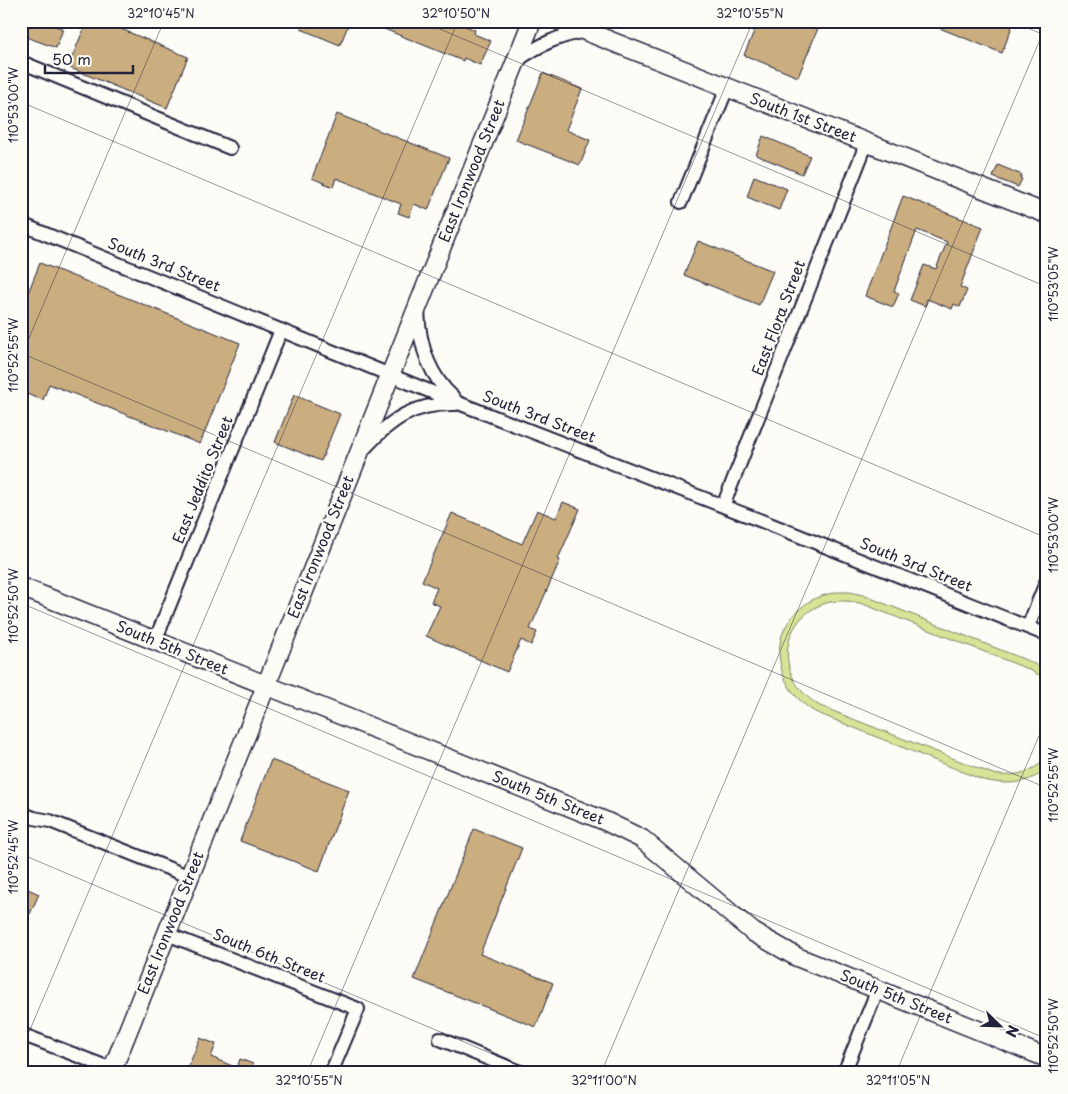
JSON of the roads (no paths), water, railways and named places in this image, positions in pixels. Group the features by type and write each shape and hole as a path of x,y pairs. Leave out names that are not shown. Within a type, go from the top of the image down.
{"street":[{"name":"East Ironwood Street","path":"112,1071 532,21"},
{"name":"South 1st Street","path":"560,21 1047,214"},
{"path":"516,61 538,46 562,36 585,32"},
{"path":"21,62 230,148"},
{"path":"681,202 727,88"},
{"name":"East Flora Street","path":"723,506 867,142"},
{"name":"South 3rd Street","path":"21,224 461,404 1047,635"},
{"path":"418,304 418,323 421,341 431,368 445,390 461,404"},
{"name":"East Jeddito Street","path":"155,641 281,330"},
{"path":"357,458 387,426 410,411 433,405 461,404"},
{"path":"1028,627 1047,580"},
{"name":"South 5th Street","path":"21,587 605,821 642,839 753,932 797,957 1047,1058"},
{"path":"21,813 50,821 190,877"},
{"name":"South 6th Street","path":"168,934 358,1009 331,1073"},
{"path":"844,1073 878,989"},
{"path":"21,1034 112,1071"},
{"path":"440,1040 523,1073"}]}
